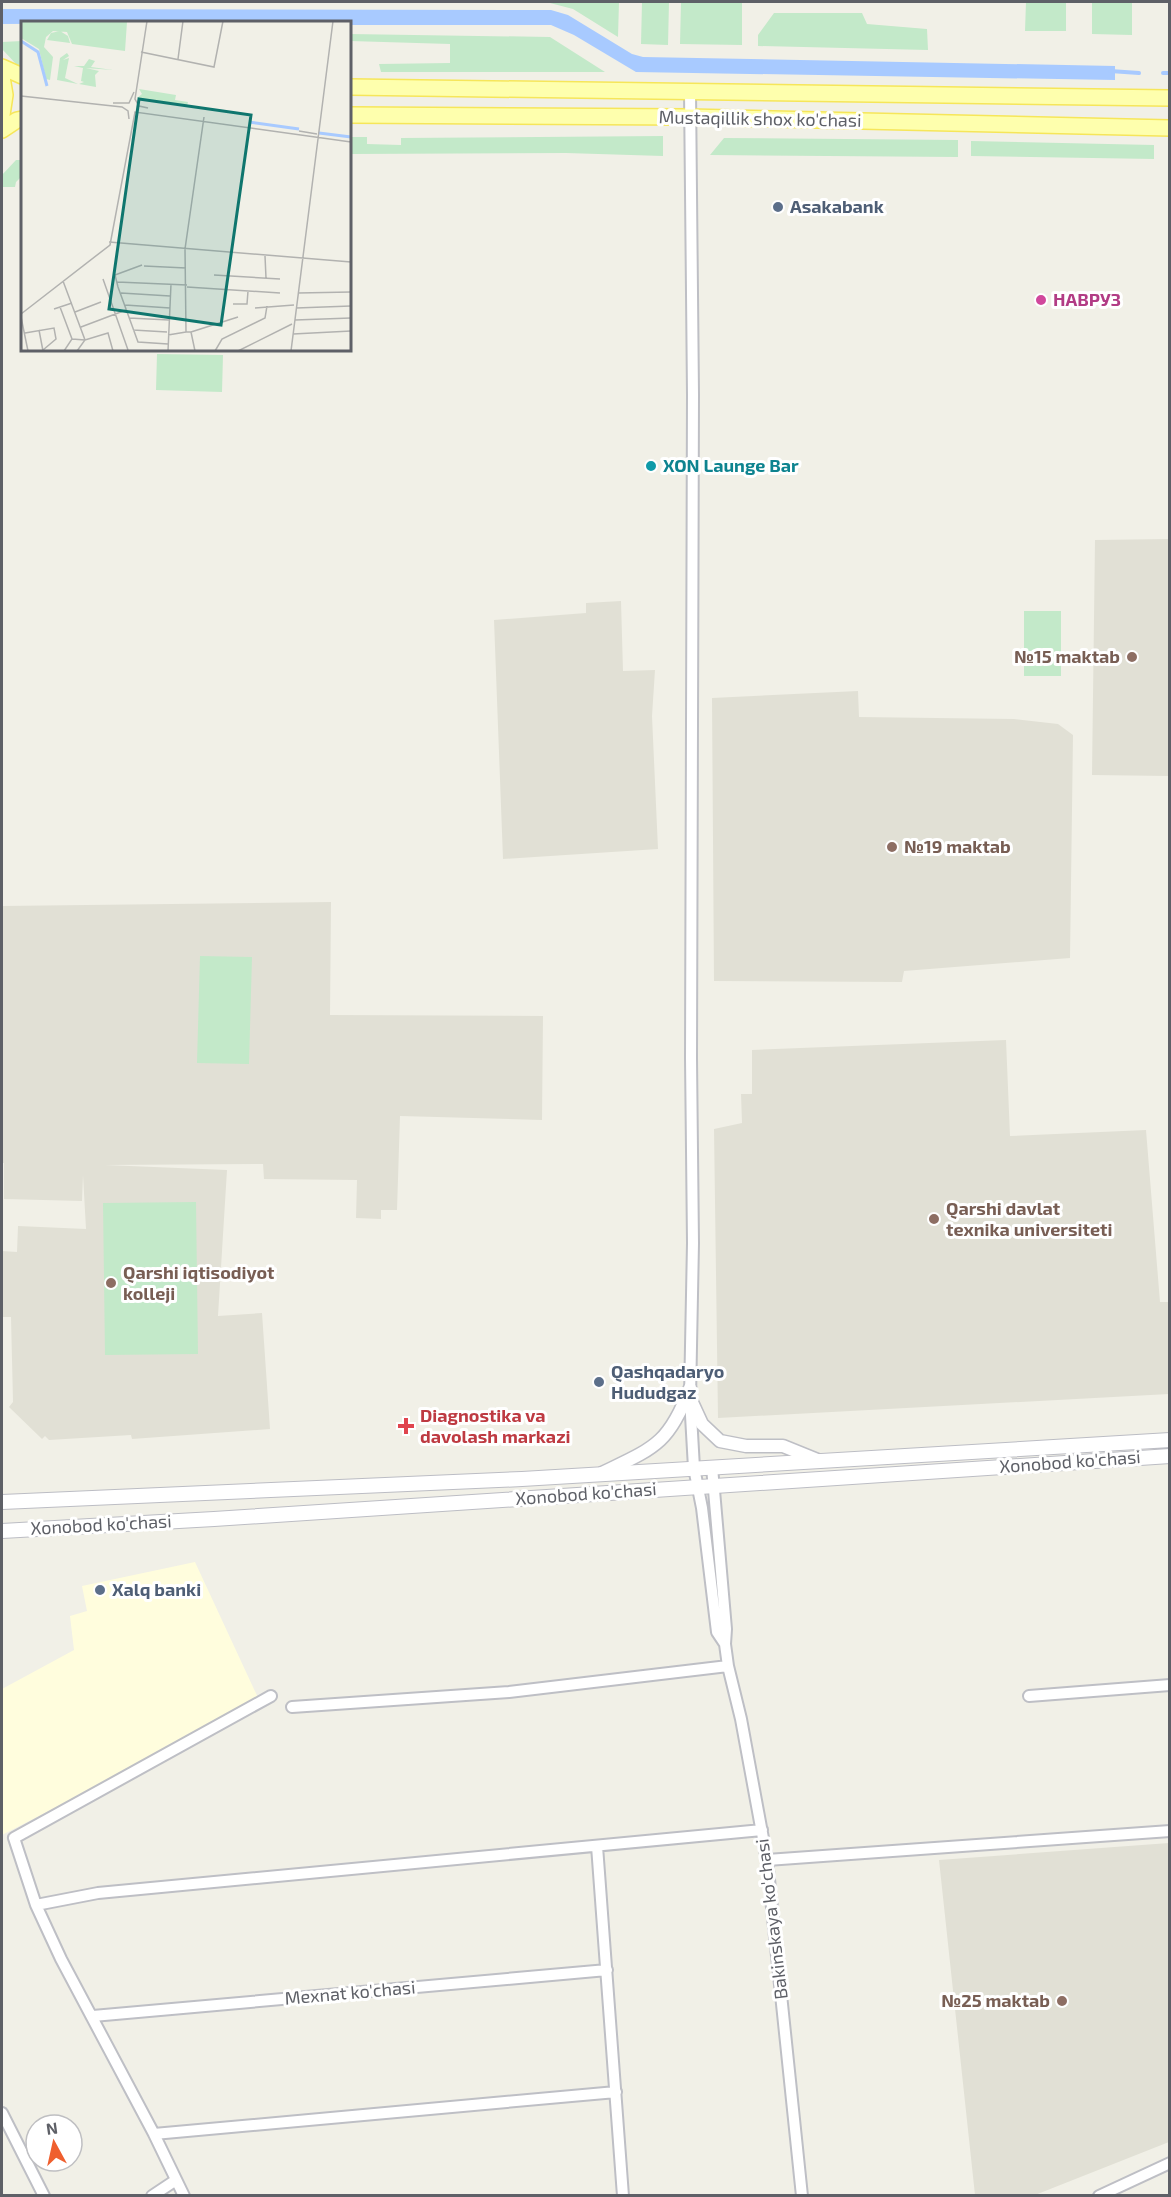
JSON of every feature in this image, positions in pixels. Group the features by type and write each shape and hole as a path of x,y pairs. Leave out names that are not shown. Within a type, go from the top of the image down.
{"main road":[{"path":"2,66 21,76"},
{"path":"2,77 5,95 2,115"},
{"name":"Mustaqillik shox ko'chasi","path":"351,87 1170,98"},
{"name":"Mustaqillik shox ko'chasi","path":"351,115 689,117 1170,128"},
{"path":"2,130 21,119"},
{"name":"Xonobod ko'chasi","path":"2,1502 357,1487 1170,1440"},
{"name":"Xonobod ko'chasi","path":"2,1531 1170,1456"}],"street":[{"name":"Bakinskaya ko'chasi","path":"690,91 693,394 691,967 693,1243 690,1393 694,1467 702,1508 717,1632 725,1644"},
{"path":"690,1393 702,1424 720,1441 746,1446 783,1446 821,1461"},
{"path":"600,1474 646,1452 664,1437 679,1416 690,1393"},
{"name":"Bakinskaya ko'chasi","path":"712,1467 726,1629 725,1644 762,1830 802,2196"},
{"path":"292,1707 509,1692 728,1666"},
{"path":"1029,1696 1170,1685"},
{"path":"184,2196 93,2016 61,1959 36,1905 14,1838 271,1696"},
{"path":"36,1905 98,1893 762,1830"},
{"path":"766,1860 1170,1831"},
{"path":"597,1846 623,2196"},
{"name":"Mexnat ko'chasi","path":"93,2016 607,1970"},
{"path":"154,2134 616,2092"},
{"path":"2,2113 45,2196"},
{"path":"1099,2196 1170,2163"},
{"path":"152,2196 176,2180"}],"shaded area":[{"name":"№15 maktab","path":"1169,539 1169,776 1092,775 1095,540"},
{"path":"621,601 623,671 655,670 652,716 658,849 503,859 494,620 586,613 586,603"},
{"name":"№19 maktab","path":"858,691 859,717 1014,719 1058,724 1073,735 1070,958 904,971 902,982 714,981 712,698"},
{"path":"331,902 330,1015 543,1016 542,1120 400,1116 397,1210 381,1210 381,1219 356,1218 357,1180 264,1179 263,1164 105,1165 227,1170 218,1316 262,1313 270,1429 132,1439 131,1435 49,1440 45,1436 42,1439 9,1407 13,1402 11,1317 2,1317 2,1251 17,1252 18,1226 86,1229 83,1175 82,1201 4,1199 2,906"},
{"name":"Qarshi davlat texnika universiteti","path":"1006,1040 1010,1136 1146,1130 1160,1302 1169,1302 1169,1394 718,1418 714,1129 742,1123 741,1094 752,1094 752,1050"},
{"path":"195,1562 260,1702 2,1835 2,1689 74,1650 70,1616 87,1611 82,1586"},
{"name":"№25 maktab","path":"1169,1843 1169,2142 1035,2195 975,2195 939,1860"}],"green space":[{"path":"518,2 619,2 618,37 573,9 550,3"},
{"path":"642,2 669,2 668,45 641,44"},
{"path":"681,2 742,2 742,45 680,44"},
{"path":"1026,2 1066,2 1066,31 1025,31"},
{"path":"1092,2 1132,2 1132,35 1092,34"},
{"path":"774,13 862,13 867,24 927,29 928,50 758,46 758,35"},
{"path":"351,34 550,37 605,72 381,72 379,64 450,63 450,44 351,41"},
{"path":"21,41 21,66 17,65 2,49 2,42"},
{"path":"663,136 663,156 566,153 351,154 351,137 367,137 367,144 401,145 401,138"},
{"path":"724,138 958,140 958,157 710,155"},
{"path":"971,141 1154,145 1154,159 971,156"},
{"path":"16,160 21,160 21,177 15,187 2,187 2,175"},
{"path":"157,354 223,355 222,392 156,390"},
{"path":"1024,611 1061,611 1061,676 1024,676"},
{"path":"200,956 252,957 249,1064 197,1063"},
{"path":"196,1202 198,1354 105,1355 103,1203"}],"water":[{"path":"2,9 551,10 568,15 632,54 643,57 1115,66 1115,80 636,72 574,35 551,25 351,25 351,21 21,21 21,24 2,24"}],"waterway":[{"path":"1110,71 1139,73"},
{"path":"1163,73 1170,73"}],"place":[{"name":"Asakabank","path":"778,207"},
{"name":"НАВРУЗ","path":"1041,300"},
{"name":"XON Launge Bar","path":"651,466"},
{"name":"№15 maktab","path":"1132,657"},
{"name":"№19 maktab","path":"892,847"},
{"name":"Qarshi davlat texnika universiteti","path":"934,1219"},
{"name":"Qarshi iqtisodiyot kolleji","path":"111,1283"},
{"name":"Qashqadaryo Hududgaz","path":"599,1382"},
{"name":"Diagnostika va davolash markazi","path":"406,1426"},
{"name":"Xalq banki","path":"100,1590"},
{"name":"№25 maktab","path":"1062,2001"}]}
